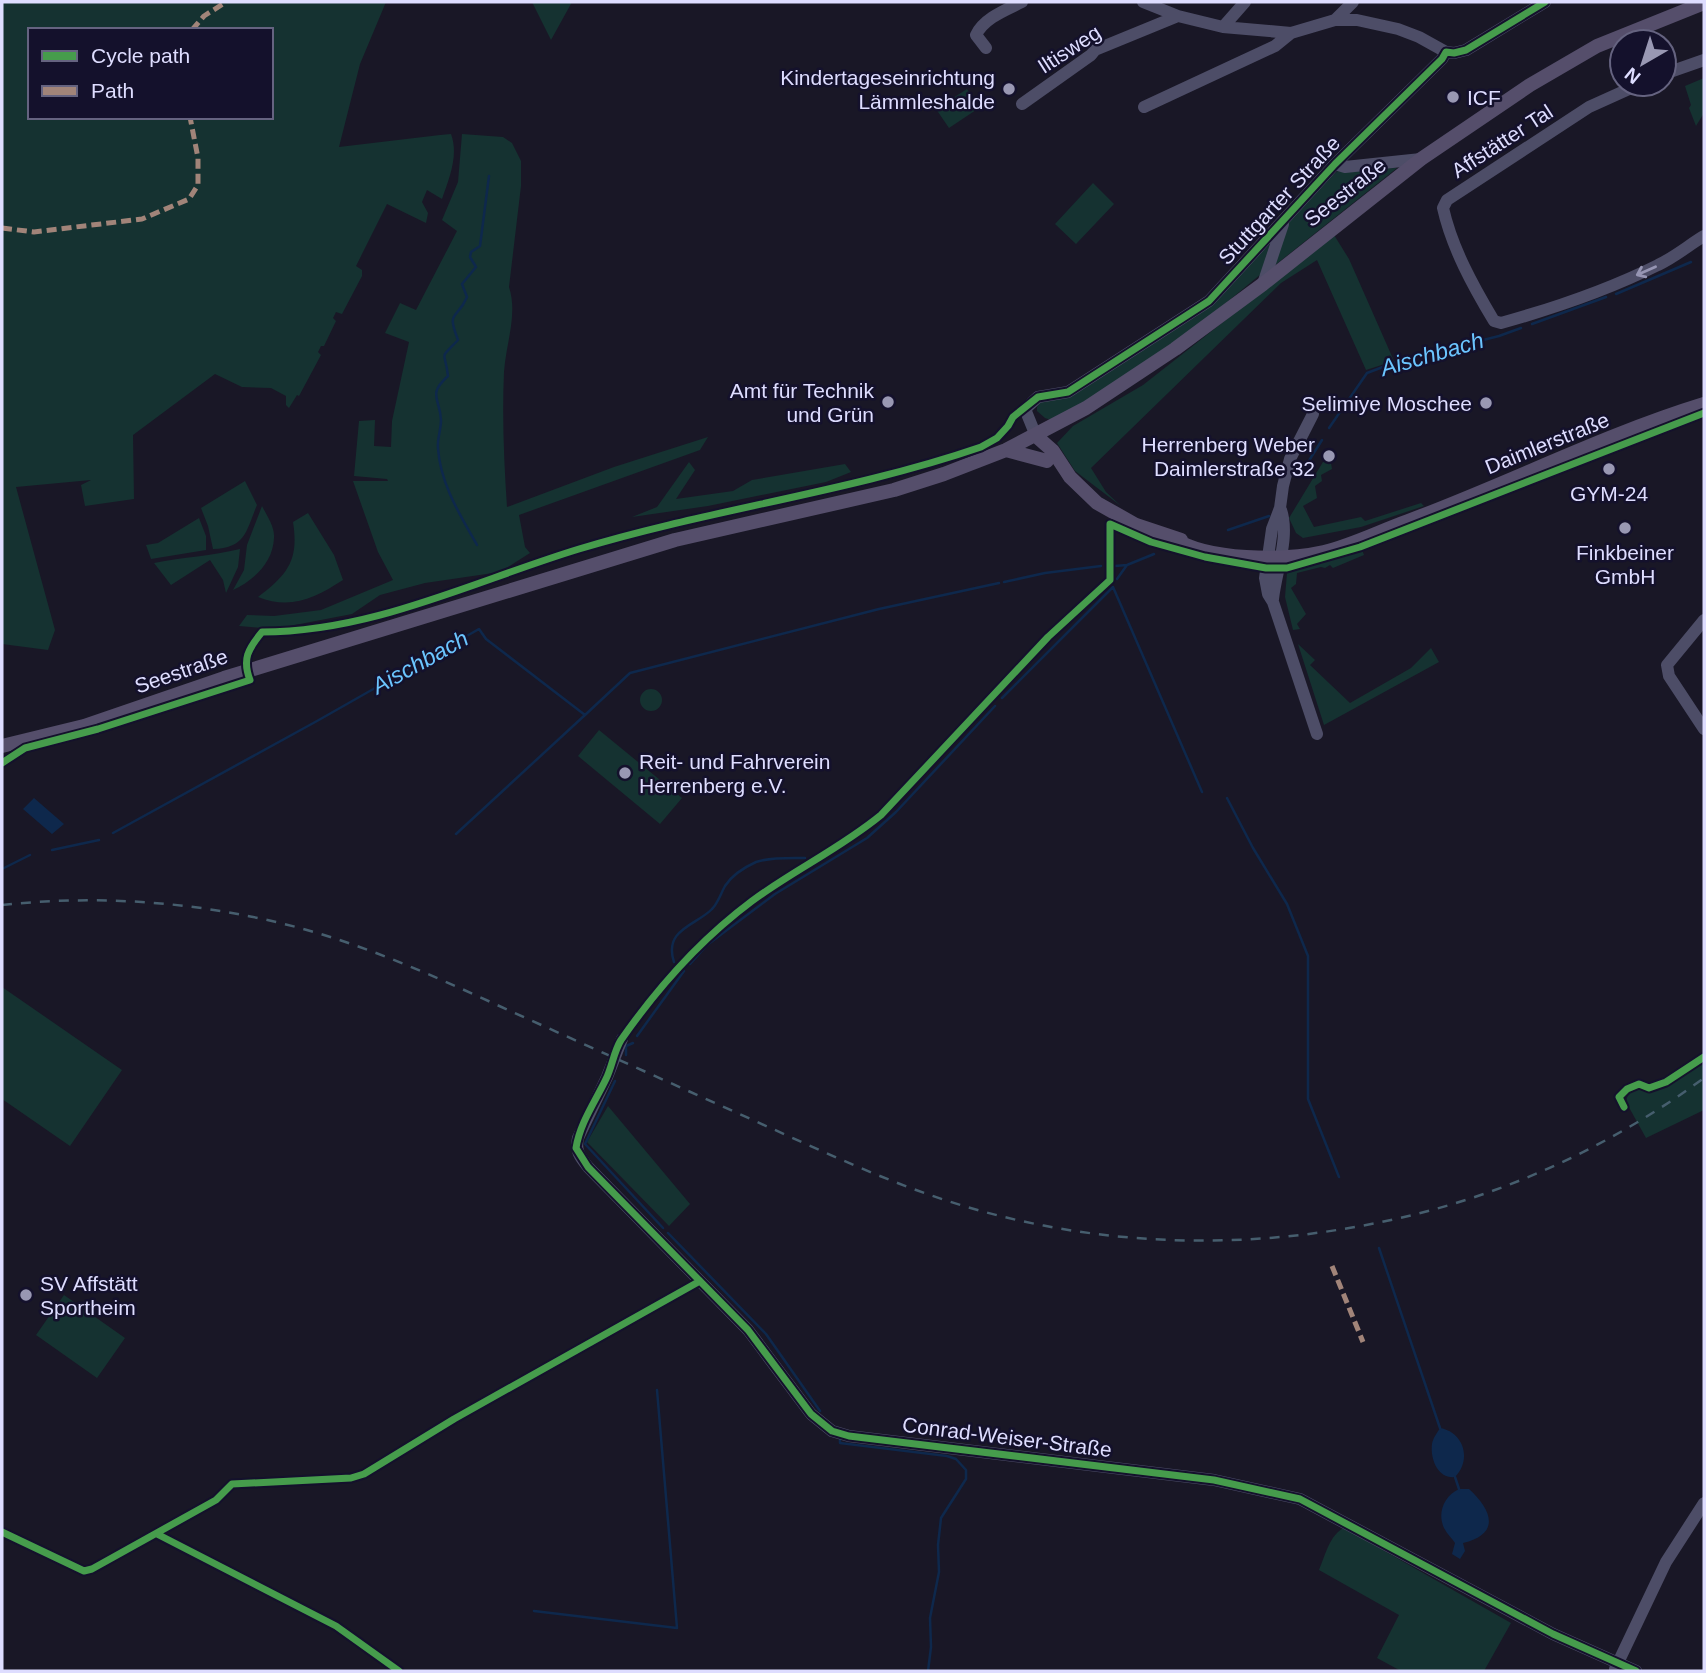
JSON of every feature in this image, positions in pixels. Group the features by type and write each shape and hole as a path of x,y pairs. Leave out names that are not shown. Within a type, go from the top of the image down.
{"main road":[{"name":"Seestraße","path":"2,746 84,726 224,678 675,540 894,490 1006,450 1060,423 1145,370 1263,284 1421,159 1530,85 1597,46 1704,3"},
{"name":"Daimlerstraße","path":"1036,436 1050,456 1087,495 1115,515 1184,545 1206,550 1322,552 1704,404"},
{"path":"1006,450 1050,456 1053,436 1060,423"}],"street":[{"path":"986,48 976,35 979,28 1022,2"},
{"path":"1143,2 1178,16 1223,27 1291,33 1335,20 1357,19 1398,29 1446,52 1454,53 1466,50 1545,2"},
{"path":"1223,27 1244,2"},
{"path":"1335,20 1353,2"},
{"name":"Iltisweg","path":"1021,104 1095,50 1178,16"},
{"path":"1144,107 1275,46 1291,33"},
{"name":"Stuttgarter Straße","path":"1036,436 1025,409 1038,397 1068,391 1209,301 1335,164 1446,52"},
{"path":"1678,69 1704,60"},
{"name":"Affstätter Tal","path":"1609,98 1589,107 1447,200 1443,208 1455,245 1494,321 1501,323 1581,298 1674,256 1704,236"},
{"name":"Seestraße","path":"1335,164 1345,167 1421,159"},
{"name":"Seestraße","path":"1263,284 1284,220"},
{"path":"1313,414 1290,459 1280,508 1283,517 1275,553 1265,578 1268,594 1317,734"},
{"path":"1704,620 1667,665 1667,671 1704,729"},
{"name":"Conrad-Weiser-Straße","path":"622,1039 578,1138 576,1148 579,1155 748,1330 811,1414 832,1431 849,1436 1213,1480 1300,1499 1616,1667 1636,1671"},
{"path":"1616,1667 1666,1562 1704,1503"}],"green space":[{"path":"2,2 386,2 360,64 339,147 451,134 454,159 442,199 427,190 422,202 428,213 426,223 387,204 356,266 362,270 362,276 342,314 336,312 333,318 336,321 324,346 321,346 318,352 321,355 299,396 297,395 289,408 286,405 286,396 271,388 242,387 215,374 133,435 134,499 85,506 81,485 91,480 16,487 55,630 48,650 2,644"},
{"path":"532,2 572,2 551,40"},
{"path":"1704,78 1704,113 1696,126 1685,86"},
{"path":"967,89 979,108 949,128 936,109"},
{"path":"462,134 503,137 512,143 521,161 521,186 509,287 512,318 504,372 507,507 614,467 708,437 700,450 519,515 525,547 530,553 500,572 425,583 380,595 352,614 274,629 239,626 247,615 274,616 321,610 393,580 378,552 353,481 388,481 354,476 359,421 375,420 374,446 391,447 392,421 409,342 385,333 400,303 416,310 457,231 442,220 458,182"},
{"path":"1397,168 1274,266 1290,220 1339,170"},
{"path":"1093,183 1114,204 1076,244 1055,224"},
{"path":"1334,235 1349,259 1394,361 1366,370 1317,260 1281,283 1091,468 1106,492 1121,506 1075,471 1057,443 1073,426 1143,385"},
{"path":"1274,240 1261,274 1209,317 1084,403 1051,420 1037,411 1041,402 1064,398 1197,316"},
{"path":"1329,452 1332,469 1321,475 1322,481 1315,486 1317,498 1303,506 1314,527 1361,517 1365,521 1421,503 1424,506 1361,527 1303,538 1296,533 1289,518"},
{"path":"689,462 695,470 676,499 733,491 752,480 845,464 851,472 826,482 708,506 632,517 657,507"},
{"path":"245,481 257,505 247,530 239,541 232,545 213,549 201,508"},
{"path":"262,506 274,534 273,547 261,570 248,582 233,590 244,570 247,545"},
{"path":"308,513 334,555 343,580 313,597 292,602 270,601 258,597 277,581 289,565 294,547 293,522"},
{"path":"199,518 206,536 206,550 151,559 146,545 158,543"},
{"path":"240,549 238,567 226,593 223,580 210,560 171,585 154,563 219,553"},
{"path":"1362,550 1364,555 1333,568 1330,565 1297,573 1296,584 1291,588 1306,614 1297,624 1300,629 1293,630 1285,597 1287,573 1293,567"},
{"path":"1298,644 1315,660 1310,665 1350,703 1411,668 1431,648 1439,662 1324,725"},
{"path":"651,689 659,692 662,700 659,708 651,711 643,708 640,700 643,692"},
{"name":"Reit- und Fahrverein Herrenberg e.V.","path":"599,730 682,798 660,824 578,756"},
{"path":"2,987 122,1070 70,1146 2,1099"},
{"path":"1704,1059 1704,1110 1646,1138 1626,1102 1628,1094 1635,1089 1654,1091"},
{"path":"608,1106 690,1204 669,1226 587,1142"},
{"path":"64,1295 125,1338 97,1378 36,1335"},
{"path":"1344,1528 1511,1623 1484,1671 1401,1671 1377,1658 1399,1615 1319,1570 1332,1540"}],"water":[{"path":"34,798 64,824 52,834 23,809"},
{"path":"1440,1428 1455,1435 1463,1448 1463,1463 1455,1477 1444,1475 1436,1467 1432,1456 1432,1444"},
{"path":"1459,1489 1469,1489 1477,1497 1489,1520 1483,1534 1463,1543 1465,1551 1460,1559 1452,1554 1455,1543 1444,1528 1441,1517 1446,1500"}],"waterway":[{"path":"477,545 452,498 443,474 438,445 441,420 436,392 448,376 444,356 458,340 453,319 467,297 462,284 476,267 470,257 471,252 480,246 489,176"},
{"name":"Aischbach","path":"1616,294 1691,262"},
{"name":"Aischbach","path":"1532,324 1606,297"},
{"name":"Aischbach","path":"1329,428 1367,373 1396,362 1521,328"},
{"name":"Aischbach","path":"1305,467 1322,440"},
{"name":"Aischbach","path":"1228,530 1269,516"},
{"name":"Aischbach","path":"1115,566 1127,565 1154,554"},
{"path":"1117,579 1127,565"},
{"name":"Aischbach","path":"1004,582 1045,573 1101,566"},
{"name":"Aischbach","path":"113,833 479,629 486,639 585,715 630,673 879,609 999,583"},
{"path":"1002,698 1113,587 1202,792"},
{"path":"690,964 707,945 775,894 867,838 896,812 995,706"},
{"path":"456,834 585,715"},
{"path":"1227,798 1287,904 1308,956 1308,1099 1339,1177"},
{"path":"52,850 99,840"},
{"path":"2,869 30,855"},
{"path":"674,962 672,951 677,935 712,909 725,886 735,875 762,860 805,858"},
{"path":"637,1036 684,971"},
{"path":"626,1055 626,1046 633,1043"},
{"path":"615,1081 585,1144 663,1228"},
{"path":"668,1233 766,1334 820,1411"},
{"path":"1379,1248 1440,1428"},
{"path":"534,1611 677,1628 657,1390"},
{"path":"840,1439 840,1443 947,1456 956,1459 966,1470 966,1479 941,1518 939,1572 930,1618 928,1671"},
{"path":"1455,1477 1459,1489"}],"railway":[{"path":"2,905 71,900 141,902 246,916 310,931 368,950 424,973 908,1187 981,1211 1032,1223 1138,1238 1244,1240 1297,1235 1397,1219 1444,1207 1490,1192 1580,1154 1664,1106 1704,1078"}],"marked path":[{"path":"194,28 204,16 226,2"},
{"path":"2,228 34,232 142,219 189,199 198,185 198,158 190,119"},
{"path":"1332,1266 1363,1342"}],"cycle path":[{"path":"2,763 25,748 98,729 250,680 248,654 262,632 344,624 383,614 629,535 831,489 932,463 981,447 997,438 1013,417 1038,397 1068,392 1209,301 1335,164 1446,52 1466,50 1545,2"},
{"path":"1636,1671 1553,1634 1300,1499 1214,1480 849,1436 832,1431 811,1414 748,1330 588,1167 576,1148 584,1121 608,1074 619,1044 665,983 715,931 752,901 881,815 1048,637 1110,580 1110,524 1151,542 1205,557 1266,568 1287,568 1360,547 1704,413"},
{"path":"1624,1107 1619,1097 1627,1089 1639,1084 1649,1088 1666,1082 1704,1057"},
{"path":"2,1532 84,1571 216,1500 232,1484 351,1478 364,1474 454,1419 700,1281"},
{"path":"157,1534 336,1626 399,1671"}],"place":[{"name":"Kindertageseinrichtung Lämmleshalde","path":"1009,89"},
{"name":"ICF","path":"1453,97"},
{"name":"Amt für Technik und Grün","path":"888,402"},
{"name":"Selimiye Moschee","path":"1486,403"},
{"name":"Herrenberg Weber Daimlerstraße 32","path":"1329,456"},
{"name":"GYM-24","path":"1609,469"},
{"name":"Finkbeiner GmbH","path":"1625,528"},
{"name":"Reit- und Fahrverein Herrenberg e.V.","path":"625,773"},
{"name":"SV Affstätt Sportheim","path":"26,1295"}]}
